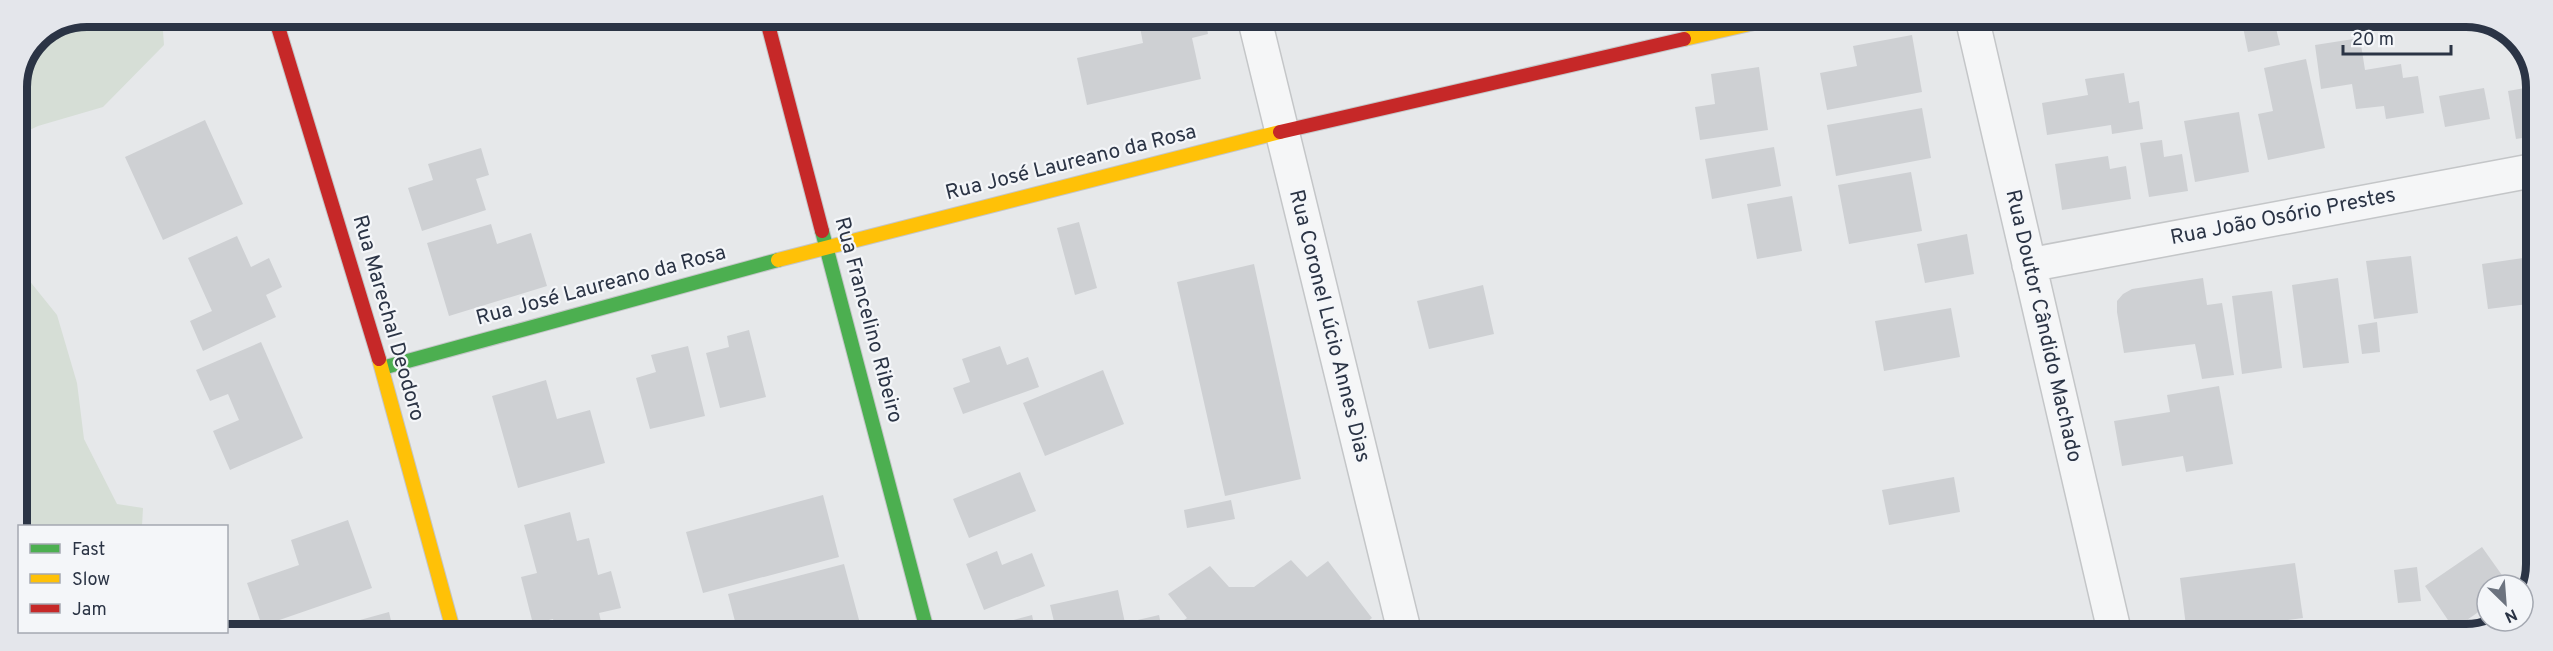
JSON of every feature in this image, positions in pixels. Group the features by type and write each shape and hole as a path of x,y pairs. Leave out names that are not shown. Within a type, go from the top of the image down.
{"street":[{"name":"Rua Marechal Deodoro","path":"278,27 382,368 452,624"},
{"name":"Rua Francelino Ribeiro","path":"769,27 925,624"},
{"name":"Rua Coronel Lúcio Annes Dias","path":"1256,27 1403,624"},
{"name":"Rua José Laureano da Rosa","path":"382,368 828,246 1281,132 1737,27"},
{"name":"Rua Doutor Cândido Machado","path":"1974,27 2113,624"},
{"name":"Rua João Osório Prestes","path":"2029,265 2526,172"}],"shaded area":[{"path":"163,27 164,45 103,107 27,131 28,75 44,44 75,28"},
{"path":"27,271 28,279 57,315 77,383 84,439 117,504 143,508 142,525 27,525"}],"building":[{"path":"1140,27 1207,27 1208,34 1192,38 1201,79 1087,105 1077,58 1143,43"},
{"path":"2243,27 2276,27 2280,45 2248,52"},
{"path":"1912,35 1922,92 1827,110 1820,73 1857,66 1853,46"},
{"path":"2360,38 2365,70 2401,64 2403,78 2418,76 2424,113 2386,119 2384,106 2356,109 2352,84 2321,89 2315,45"},
{"path":"2306,59 2325,148 2268,160 2258,114 2273,111 2264,68"},
{"path":"1759,67 1768,130 1700,140 1695,107 1715,104 1711,74"},
{"path":"2124,73 2129,103 2139,101 2143,129 2112,134 2111,125 2047,135 2042,103 2088,95 2085,79"},
{"path":"2484,88 2490,119 2445,127 2439,96"},
{"path":"2526,88 2526,138 2516,139 2508,91"},
{"path":"1922,108 1931,158 1836,176 1827,125"},
{"path":"2239,112 2249,172 2195,182 2184,121"},
{"path":"205,120 243,204 163,240 125,157"},
{"path":"2162,140 2164,157 2182,154 2188,191 2149,197 2140,143"},
{"path":"1774,147 1781,186 1712,199 1705,159"},
{"path":"481,148 489,175 476,179 486,210 422,231 408,188 433,180 428,164"},
{"path":"2108,156 2110,169 2126,166 2131,199 2062,210 2055,164"},
{"path":"1911,172 1922,231 1849,244 1838,185"},
{"path":"1792,196 1802,251 1757,259 1747,204"},
{"path":"1079,222 1097,288 1075,295 1057,228"},
{"path":"491,224 497,244 531,233 547,286 449,316 427,243"},
{"path":"1967,234 1974,274 1925,283 1917,244"},
{"path":"237,236 251,267 269,258 282,287 266,295 276,317 203,351 190,321 212,311 188,258"},
{"path":"2411,256 2418,313 2374,319 2366,261"},
{"path":"2526,258 2526,304 2488,309 2482,264"},
{"path":"1254,264 1301,479 1225,496 1177,282"},
{"path":"2203,278 2207,305 2222,303 2234,375 2202,379 2195,344 2124,353 2117,312 2117,301 2123,294 2132,289"},
{"path":"2338,278 2349,363 2303,368 2292,285"},
{"path":"1483,285 1494,334 1429,349 1417,301"},
{"path":"2272,291 2282,368 2242,374 2232,296"},
{"path":"1951,308 1960,357 1884,371 1875,321"},
{"path":"2377,322 2380,352 2362,354 2358,325"},
{"path":"749,330 766,397 720,408 706,353 729,347 727,336"},
{"path":"261,342 303,438 230,470 213,431 239,420 228,394 210,401 196,370"},
{"path":"688,346 705,416 650,429 636,378 656,372 651,355"},
{"path":"1000,346 1007,365 1028,357 1039,387 963,414 953,388 970,382 962,359"},
{"path":"1103,370 1124,424 1045,456 1023,403"},
{"path":"546,380 557,419 590,410 605,463 518,488 492,396"},
{"path":"2219,386 2233,464 2186,472 2183,456 2122,466 2114,421 2170,412 2167,395"},
{"path":"1020,472 1036,511 969,538 953,499"},
{"path":"1954,477 1960,512 1889,525 1882,490"},
{"path":"823,495 839,557 703,593 686,532"},
{"path":"1231,500 1235,519 1187,528 1184,510"},
{"path":"570,512 577,541 589,538 598,575 611,571 621,608 599,613 602,624 554,624 553,619 533,624 521,577 537,573 524,525"},
{"path":"348,520 372,588 268,624 261,624 247,583 299,565 291,540"},
{"path":"2482,547 2500,573 2475,573 2475,614 2461,624 2451,624 2425,586"},
{"path":"997,551 1002,565 1032,553 1045,586 984,610 966,564"},
{"path":"1291,560 1307,577 1328,561 1372,618 1364,624 1178,624 1187,618 1168,594 1210,566 1229,587 1254,587"},
{"path":"2295,563 2303,618 2260,624 2186,624 2180,578"},
{"path":"844,564 860,624 736,624 728,594"},
{"path":"2417,567 2421,601 2398,603 2394,570"},
{"path":"1118,590 1125,623 1159,615 1161,624 1055,624 1050,605"},
{"path":"389,612 392,624 346,624"},
{"path":"1032,615 1034,624 999,624"}],"traffic: fast":[{"path":"822,231 925,624"},
{"path":"382,368 778,260"}],"traffic: slow":[{"path":"1684,39 1737,27"},
{"path":"778,260 1280,132"},
{"path":"379,359 452,624"}],"traffic: jam":[{"path":"278,27 379,359"},
{"path":"769,27 822,231"},
{"path":"1280,132 1684,39"}]}
